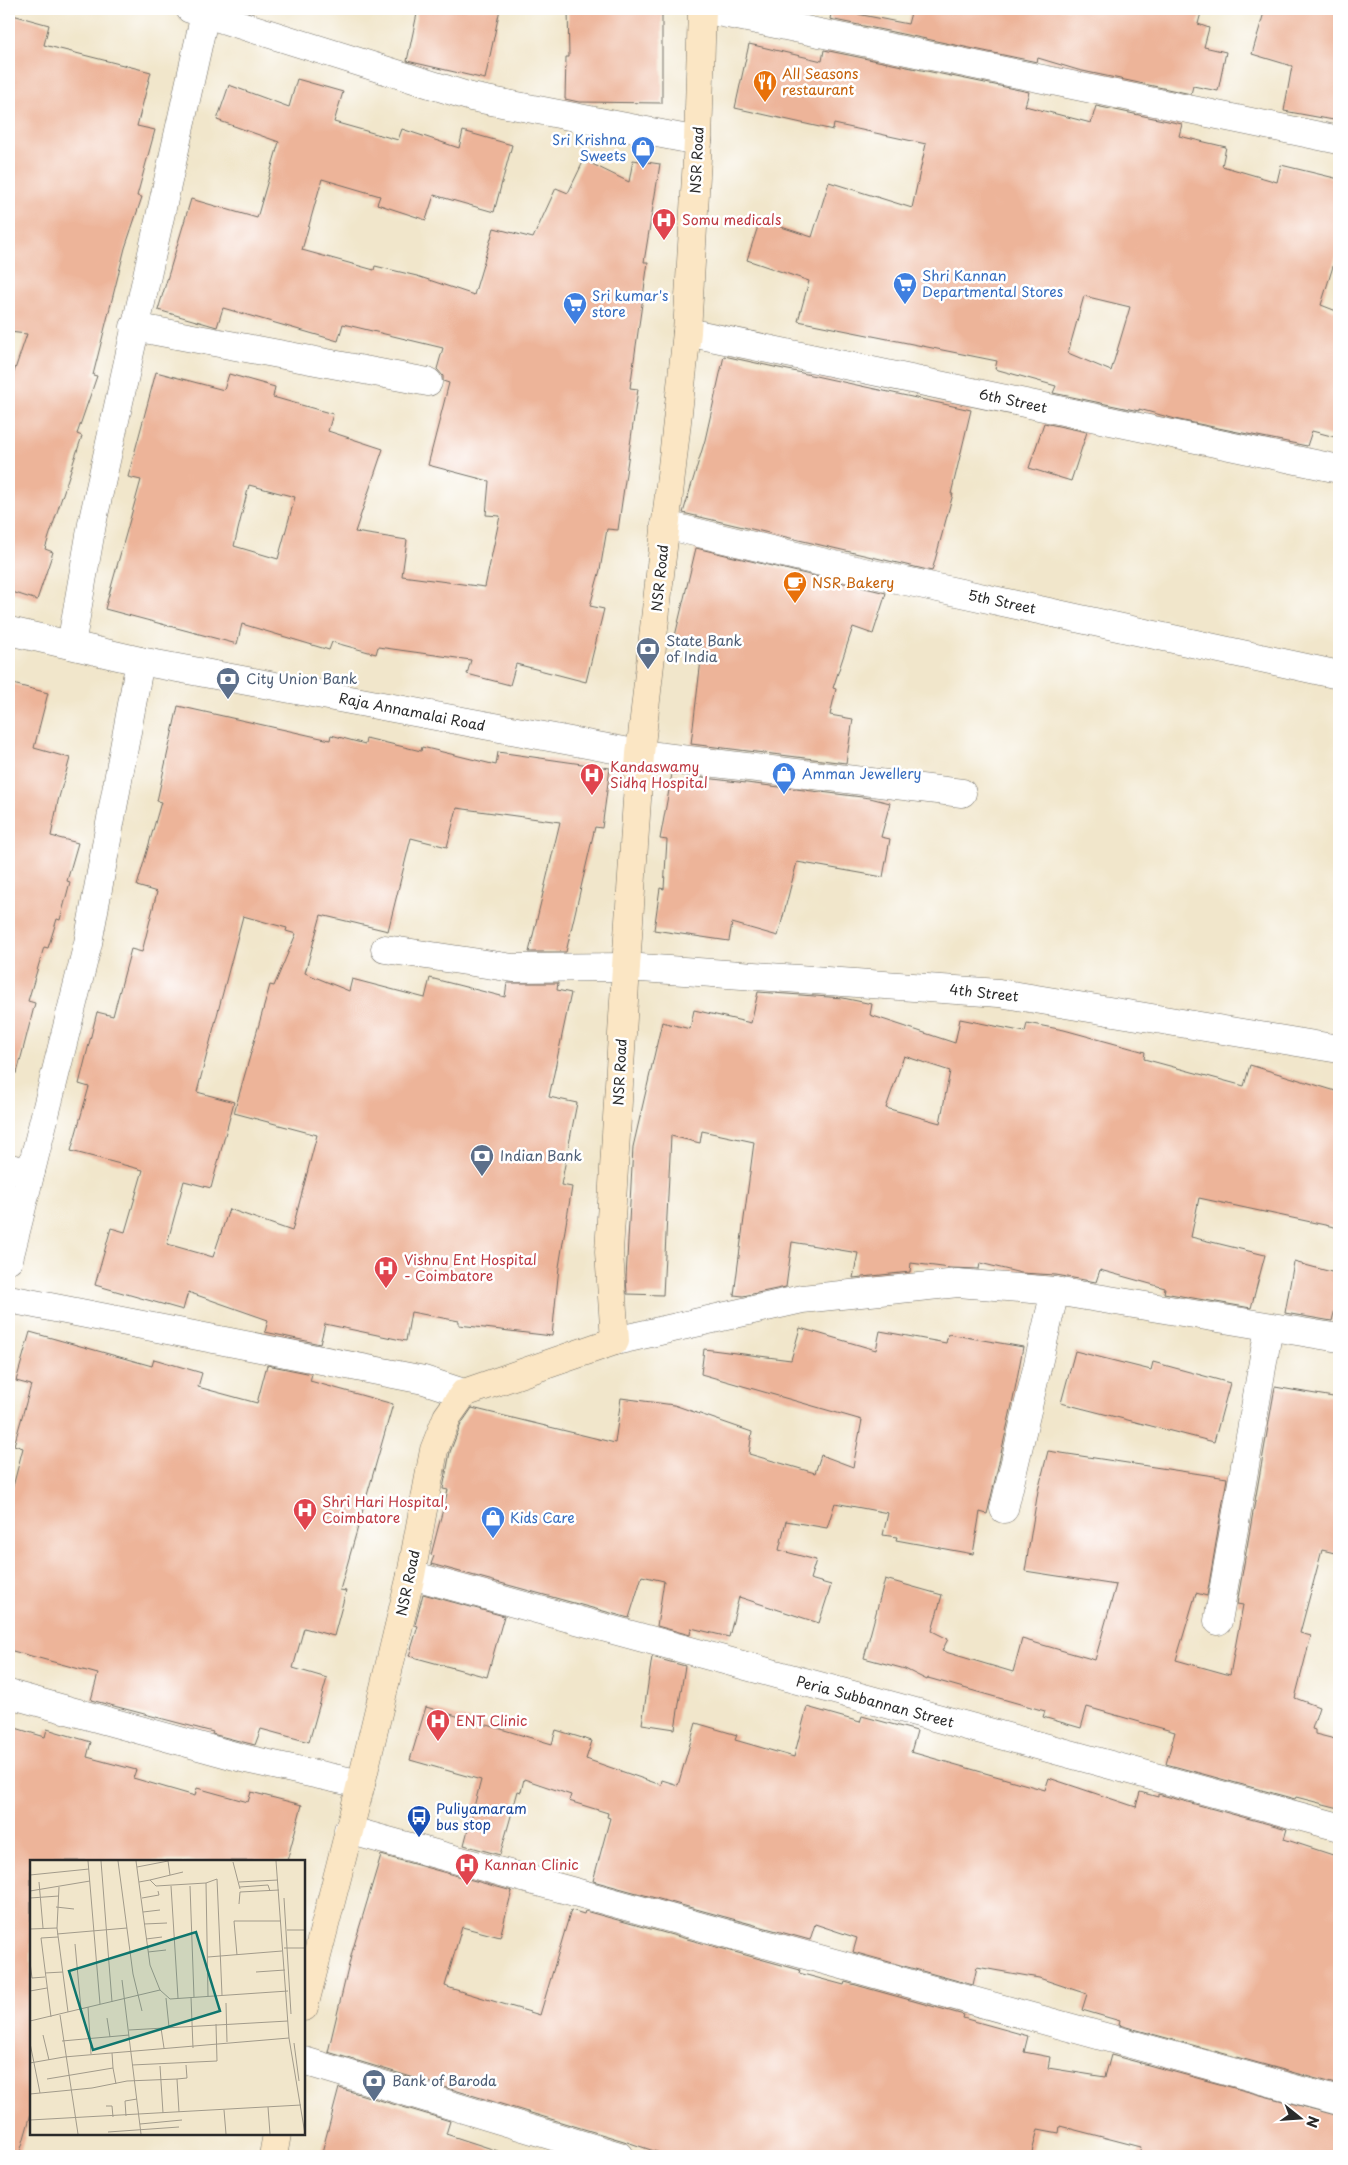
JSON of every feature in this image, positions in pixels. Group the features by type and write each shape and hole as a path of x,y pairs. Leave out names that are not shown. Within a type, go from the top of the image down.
{"main road":[{"name":"NSR Road","path":"615,1341 609,1252 626,967 640,754 687,332 698,141 702,9"},
{"path":"464,1393 615,1341"},
{"name":"NSR Road","path":"305,2003 361,1784 411,1575 434,1450 447,1417 464,1393"},
{"path":"273,2156 277,2135"}],"street":[{"path":"702,9 1339,140"},
{"path":"71,645 92,524 201,10 471,97 698,141"},
{"path":"134,327 428,382"},
{"name":"6th Street","path":"687,332 1339,470"},
{"name":"5th Street","path":"665,525 864,572 1339,675"},
{"name":"Raja Annamalai Road","path":"9,631 140,661 640,754 962,793"},
{"path":"9,1259 20,1170 88,943 140,661"},
{"name":"4th Street","path":"385,949 513,968 626,967 999,993 1339,1049"},
{"path":"615,1341 802,1299 958,1283 1055,1291 1339,1338"},
{"path":"1004,1509 1055,1291"},
{"path":"9,1299 424,1380 464,1393"},
{"path":"1218,1622 1269,1326"},
{"name":"Peria Subbannan Street","path":"411,1575 1339,1826"},
{"path":"9,1694 246,1759 361,1784"},
{"path":"348,1830 1339,2101"},
{"path":"305,2061 619,2156"}],"building":[{"path":"418,9 500,9 485,79 407,61"},
{"path":"568,9 662,9 662,103 579,102 565,99 566,57 569,57"},
{"path":"832,9 908,24 912,9 1202,9 1198,24 1209,28 1204,47 1226,52 1218,91 1193,86 1191,94 1078,70 1038,58 1037,62 830,19"},
{"path":"1265,9 1339,9 1339,121 1284,111 1292,66 1252,54"},
{"path":"9,14 49,25 44,45 151,72 137,126 155,130 137,196 142,197 125,248 93,375 97,376 77,434 82,436 45,549 53,552 37,600 9,591 9,387 27,334 9,332"},
{"path":"749,44 822,61 824,50 1029,92 1025,106 1091,123 1096,106 1182,124 1179,136 1226,147 1222,166 1277,182 1281,165 1339,179 1339,247 1321,305 1339,312 1339,438 1312,431 1307,446 1179,420 1139,409 1139,411 1053,393 1056,386 995,369 997,361 798,321 809,281 747,260 760,220 812,237 829,182 912,208 926,144 834,124 833,130 735,108","holes":["1084,296 1130,307 1111,371 1068,353"]},
{"path":"297,79 343,92 334,122 398,140 402,129 459,148 463,131 512,145 494,212 434,195 426,220 377,204 380,196 322,179 302,250 374,270 375,266 417,276 474,295 494,228 533,238 556,188 568,193 584,160 629,182 633,160 660,164 644,262 648,262 630,388 638,389 618,530 607,529 600,570 590,606 604,609 586,682 516,664 510,685 467,674 471,660 378,647 376,654 332,642 329,650 242,624 237,644 105,609 141,480 128,477 156,372 224,390 229,374 275,387 273,397 333,414 328,431 383,449 355,532 407,540 402,576 485,587 500,516 486,515 489,481 428,465 449,383 443,381 443,376 437,369 443,348 343,324 338,341 223,308 217,327 158,310 191,199 257,218 279,142 217,120 229,85 289,107","holes":["249,485 295,497 278,559 234,546"]},
{"path":"724,356 971,410 951,494 953,494 932,571 683,513 705,440"},
{"path":"1044,423 1087,432 1071,481 1029,468"},
{"path":"696,548 886,593 873,634 853,627 833,688 836,689 830,715 853,719 846,763 691,744 703,643 675,636"},
{"path":"9,683 48,693 34,748 70,758 51,836 78,843 67,881 70,882 60,920 57,919 48,948 44,947 28,1001 35,1003 17,1073 9,1072"},
{"path":"178,706 330,740 331,735 365,744 366,738 421,751 422,747 496,765 498,752 610,768 602,828 595,827 566,952 529,952 560,822 457,808 447,847 411,838 388,931 321,915 305,973 349,991 352,979 425,998 430,978 505,997 507,983 558,983 557,990 571,993 549,1097 577,1103 561,1185 572,1187 559,1267 552,1336 459,1325 459,1321 411,1312 406,1341 325,1324 320,1344 265,1332 268,1320 188,1292 183,1310 95,1285 111,1228 125,1232 143,1170 71,1151 89,1087 79,1084 97,1012 113,1016 131,949 142,952 157,892 137,886 161,802 157,801","holes":["243,916 287,928 286,931 296,934 274,986 270,985 234,1113 317,1135 292,1231 229,1209 213,1257 167,1244 184,1181 211,1188 234,1102 197,1092"]},
{"path":"672,774 870,798 890,803 881,837 890,839 883,877 797,862 778,936 732,923 729,941 654,930 660,888 664,889 667,840 660,839"},
{"path":"758,992 843,998 872,1004 870,1015 955,1043 960,1019 1025,1032 1027,1023 1064,1030 1145,1052 1144,1059 1244,1086 1250,1065 1339,1092 1339,1228 1199,1198 1191,1237 1265,1255 1251,1308 1164,1293 1165,1288 1100,1270 1096,1282 1056,1275 1021,1273 980,1263 979,1269 950,1268 911,1263 910,1272 853,1278 858,1253 792,1242 786,1287 743,1296 734,1295 754,1142 702,1131 700,1143 671,1136 663,1295 627,1294 626,1278 633,1147 662,1022 690,1029 694,1010 751,1023","holes":["904,1056 950,1071 940,1123 886,1108"]},
{"path":"1294,1262 1339,1274 1339,1293 1332,1321 1285,1313"},
{"path":"800,1328 876,1350 880,1331 946,1343 948,1334 1023,1347 989,1506 987,1514 980,1512 973,1554 896,1540 897,1537 883,1535 888,1513 835,1503 827,1528 786,1521 779,1550 816,1560 810,1579 831,1585 819,1623 739,1597 729,1637 691,1628 690,1635 657,1626 664,1581 642,1576 629,1618 431,1564 434,1556 431,1555 448,1490 443,1489 450,1452 461,1424 472,1408 615,1443 621,1398 674,1405 752,1432 749,1454 815,1473 821,1455 853,1467 862,1420 701,1374 704,1349 791,1360"},
{"path":"30,1332 152,1366 154,1359 202,1373 198,1387 257,1403 267,1365 312,1374 310,1381 393,1404 340,1590 346,1591 334,1636 304,1628 293,1668 327,1678 309,1742 261,1729 255,1745 91,1700 98,1674 9,1650 9,1502 23,1448 14,1445 31,1385 16,1381"},
{"path":"1075,1351 1151,1370 1153,1362 1230,1383 1214,1442 1061,1403"},
{"path":"1275,1387 1339,1398 1339,1554 1322,1550 1300,1633 1311,1636 1295,1698 1319,1707 1312,1729 1315,1730 1315,1734 1339,1740 1339,1808 1296,1797 1295,1799 1166,1764 1175,1732 1087,1707 1081,1728 1043,1717 1045,1711 928,1678 927,1680 905,1669 864,1658 885,1579 942,1595 932,1631 948,1639 942,1651 1013,1672 1022,1639 1095,1660 1116,1585 1025,1571 1038,1491 1048,1451 1227,1478 1207,1596 1196,1593 1176,1660 1230,1675 1243,1605 1237,1604"},
{"path":"423,1594 504,1616 487,1677 409,1656 418,1626 415,1625"},
{"path":"652,1657 685,1666 675,1729 642,1724"},
{"path":"426,1707 552,1744 556,1730 592,1741 586,1759 661,1785 662,1780 678,1785 696,1723 737,1735 735,1740 794,1757 807,1707 860,1722 862,1716 917,1731 911,1752 1045,1790 1049,1778 1136,1807 1140,1792 1158,1797 1158,1794 1287,1829 1284,1839 1339,1857 1339,2085 1119,2025 1120,2021 1082,2010 1087,1994 1039,1978 977,1967 973,1985 853,1952 857,1938 815,1924 810,1940 593,1881 610,1818 607,1817 608,1813 569,1801 571,1795 524,1779 521,1792 518,1791 500,1855 464,1845 481,1780 410,1760"},
{"path":"9,1726 45,1737 47,1729 91,1742 87,1757 136,1770 133,1778 195,1796 197,1788 248,1802 251,1792 302,1805 287,1860 30,1860 30,2118 19,2156 9,2156"},
{"path":"381,1855 512,1891 500,1937 462,1927 445,1986 453,1989 540,2015 571,1910 584,1914 585,1911 800,1970 799,1973 844,1985 845,1982 964,2015 963,2018 1028,2036 1024,2052 1050,2057 1048,2068 1105,2077 1111,2055 1339,2116 1339,2156 1138,2156 1141,2147 1060,2126 1059,2133 1038,2129 1031,2156 660,2156 660,2153 624,2141 328,2052 352,1952"},
{"path":"339,2088 450,2121 446,2134 498,2151 498,2156 321,2156"}],"place":[{"name":"All Seasons restaurant","path":"765,103"},
{"name":"Sri Krishna Sweets","path":"643,169"},
{"name":"Somu medicals","path":"664,241"},
{"name":"Shri Kannan Departmental Stores","path":"905,305"},
{"name":"Sri kumar's store","path":"575,325"},
{"name":"NSR Bakery","path":"795,604"},
{"name":"State Bank of India","path":"648,670"},
{"name":"City Union Bank","path":"228,700"},
{"name":"Amman Jewellery","path":"784,795"},
{"name":"Kandaswamy Sidhq Hospital","path":"592,796"},
{"name":"Indian Bank","path":"482,1177"},
{"name":"Vishnu Ent Hospital - Coimbatore","path":"386,1289"},
{"name":"Shri Hari Hospital, Coimbatore","path":"305,1531"},
{"name":"Kids Care","path":"493,1539"},
{"name":"ENT Clinic","path":"438,1742"},
{"name":"Puliyamaram bus stop","path":"419,1838"},
{"name":"Kannan Clinic","path":"467,1886"},
{"name":"Bank of Baroda","path":"374,2102"}]}
